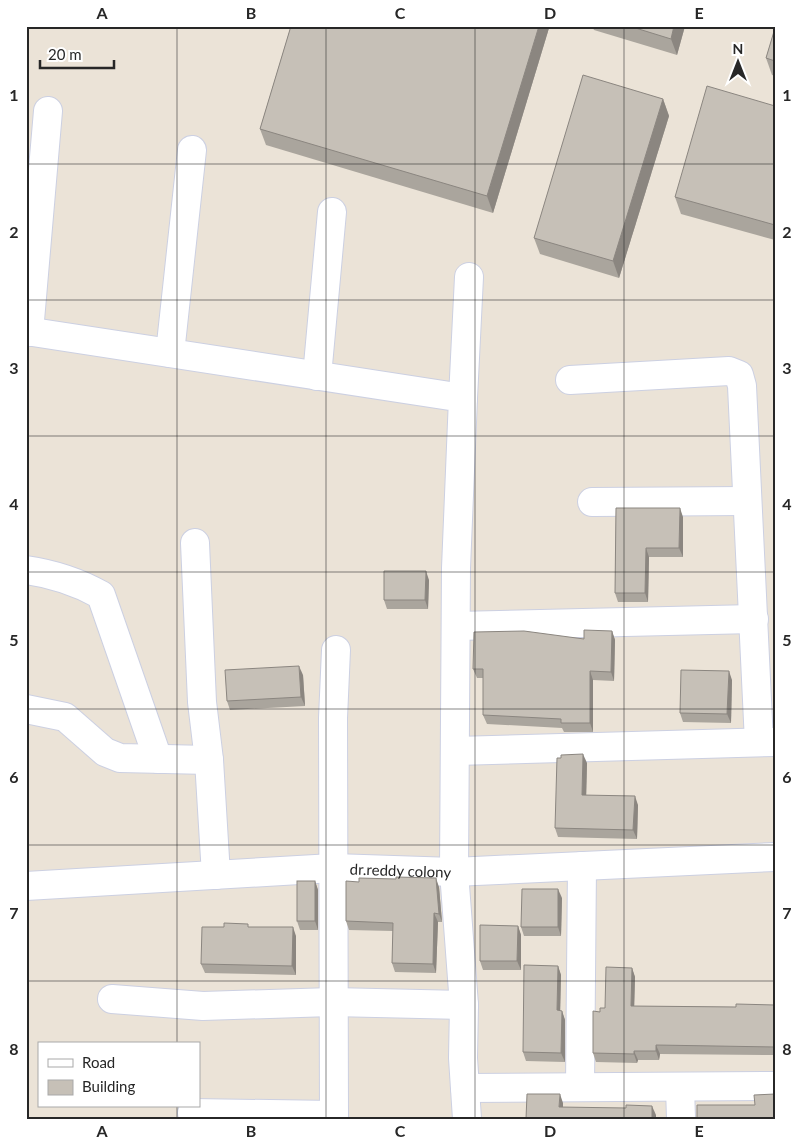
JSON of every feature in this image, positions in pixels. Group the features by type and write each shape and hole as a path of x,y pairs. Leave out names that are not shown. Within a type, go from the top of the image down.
{"street":[{"path":"48,111 28,332 463,398"},
{"path":"170,353 192,150"},
{"path":"317,376 332,212"},
{"path":"467,1119 463,1058 464,1005 454,872 456,568 469,277"},
{"path":"456,751 767,742 754,619 742,386 739,375 729,371 570,380"},
{"path":"592,502 747,501"},
{"path":"195,543 202,702 209,760 216,875"},
{"path":"26,570 52,574 80,583 101,595 158,758"},
{"path":"456,626 754,619"},
{"path":"192,1113 334,1117 332,1002 333,718 336,650"},
{"path":"26,709 65,717 105,752 120,758 209,760"},
{"name":"dr.reddy colony","path":"26,886 333,868 454,872 775,856"},
{"path":"580,1087 582,866"},
{"path":"112,1000 203,1006 332,1002 464,1005"},
{"path":"680,1086 681,1119"},
{"path":"465,1088 775,1086"}],"building":[{"path":"291,26 539,26 487,196 260,129"},
{"path":"629,26 674,26 671,39"},
{"path":"775,28 775,61 766,58"},
{"path":"583,75 663,99 613,261 534,238"},
{"path":"707,86 775,106 775,225 675,197"},
{"path":"616,508 680,508 679,548 646,548 645,593 615,593"},
{"path":"384,571 426,571 425,600 384,600"},
{"path":"584,630 612,631 611,672 590,671 590,723 561,723 561,719 483,715 483,669 473,669 474,632 524,631 584,639"},
{"path":"299,666 301,697 227,701 225,670"},
{"path":"681,670 729,671 727,714 680,713"},
{"path":"583,754 582,795 635,796 633,830 555,828 557,758 561,758 561,755"},
{"path":"396,877 436,878 439,914 434,913 433,964 392,963 393,923 346,921 346,881 359,882 359,878 396,879"},
{"path":"297,881 315,881 315,921 297,921"},
{"path":"522,889 558,889 558,927 521,927"},
{"path":"224,923 248,924 248,927 293,927 292,966 201,964 202,927 224,927"},
{"path":"480,925 518,926 517,961 480,961"},
{"path":"524,965 558,966 557,1010 562,1011 561,1053 523,1052"},
{"path":"606,967 632,968 631,1006 736,1007 736,1004 775,1005 775,1047 656,1045 656,1051 634,1051 634,1054 593,1053 593,1011 600,1012 600,1008 605,1008"},
{"path":"527,1094 560,1094 559,1107 626,1108 626,1105 652,1106 652,1119 526,1119"},
{"path":"775,1094 775,1119 697,1119 697,1105 755,1105 754,1095"}]}
